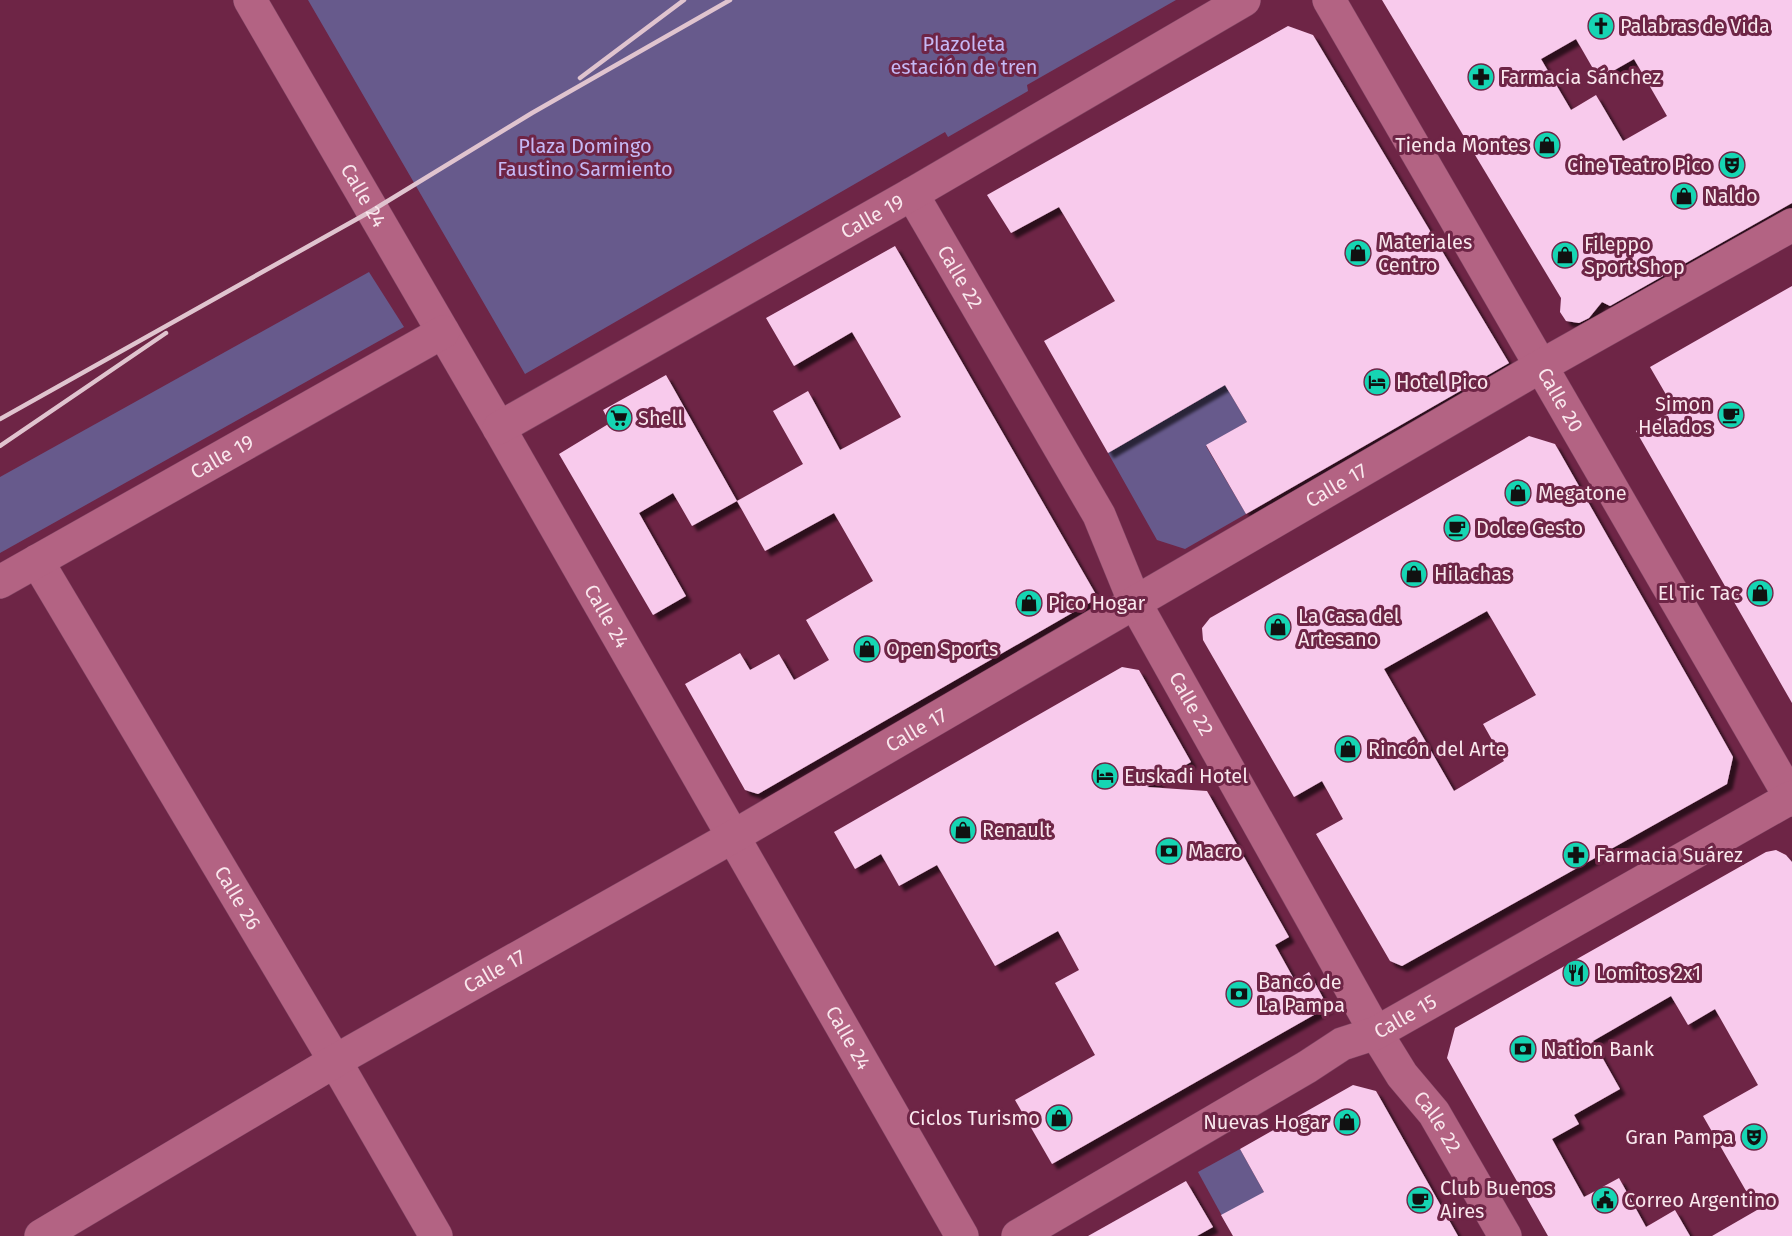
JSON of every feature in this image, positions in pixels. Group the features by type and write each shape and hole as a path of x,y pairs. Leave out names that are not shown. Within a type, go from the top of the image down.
{"street":[{"name":"Calle 24","path":"250,0 499,428 962,1236"},
{"name":"Calle 19","path":"499,428 912,194 1244,0"},
{"name":"Calle 20","path":"1329,0 1792,798"},
{"name":"Calle 22","path":"912,194 1099,515 1135,603 1376,1033 1402,1075 1441,1125 1505,1236"},
{"name":"Calle 17","path":"41,1236 335,1060 734,836 1541,366 1792,225"},
{"name":"Calle 19","path":"0,582 443,332"},
{"name":"Calle 26","path":"37,561 335,1060 436,1236"},
{"name":"Calle 15","path":"1018,1236 1307,1067 1342,1044 1376,1033 1792,798"}],"green space":[{"name":"Plaza Domingo Faustino Sarmiento","path":"308,0 1176,0 1027,85 1028,91 948,137 945,132 525,374"},
{"path":"369,272 404,327 0,553 0,477"},
{"path":"1225,385 1247,422 1206,446 1246,514 1185,549 1157,540 1108,453"},
{"path":"1240,1149 1264,1192 1227,1225 1198,1172"}],"building":[{"path":"1382,0 1792,0 1792,203 1610,306 1602,302 1589,318 1579,323 1566,321 1560,312 1561,298","holes":["1576,39 1599,79 1634,59 1667,116 1623,141 1596,95 1571,110 1541,59"]},
{"path":"1288,26 1313,35 1509,363 1246,514 1206,445 1247,422 1225,385 1108,453 1044,341 1115,301 1059,207 1011,233 987,195"},
{"path":"895,246 1098,598 758,794 745,790 685,684 740,653 750,670 779,654 794,680 829,660 806,620 873,581 834,513 765,551 737,501 803,464 773,411 808,391 840,450 901,417 852,332 794,366 766,318"},
{"path":"1792,286 1792,703 1636,431 1675,410 1650,367"},
{"path":"666,375 737,501 692,526 673,493 639,513 686,596 653,615 559,454 610,423 603,410"},
{"path":"1529,436 1555,444 1733,757 1727,784 1402,966 1390,961 1316,834 1343,819 1322,781 1294,797 1203,640 1202,628 1210,618","holes":["1487,611 1536,695 1483,724 1504,761 1454,791 1384,669"]},
{"path":"1122,667 1139,670 1191,762 1147,787 1207,791 1289,937 1275,945 1295,981 1309,972 1328,1007 1052,1164 1015,1100 1095,1055 1055,983 1079,970 1058,931 995,966 937,865 899,886 881,854 855,869 834,832"},
{"path":"1776,850 1786,855 1792,862 1792,1236 1712,1236 1757,1210 1703,1116 1758,1085 1715,1009 1688,1025 1671,996 1593,1041 1620,1089 1574,1115 1579,1124 1552,1139 1584,1197 1619,1178 1646,1227 1675,1210 1690,1236 1548,1236 1447,1058 1455,1028 1766,852"},
{"path":"1353,1085 1376,1091 1458,1236 1233,1236 1221,1215 1264,1192 1240,1149"},
{"path":"1186,1181 1213,1227 1197,1236 1088,1236"}],"railway":[{"path":"580,78 684,0"},
{"path":"0,419 373,210 532,113 730,0"},
{"path":"0,446 166,333"}],"place":[{"name":"Palabras de Vida","path":"1601,26"},
{"name":"Farmacia Sánchez","path":"1481,77"},
{"name":"Tienda Montes","path":"1547,145"},
{"name":"Cine Teatro Pico","path":"1732,165"},
{"name":"Naldo","path":"1684,196"},
{"name":"Materiales Centro","path":"1358,253"},
{"name":"Fileppo Sport Shop","path":"1565,255"},
{"name":"Hotel Pico","path":"1377,382"},
{"name":"Simon Helados","path":"1731,415"},
{"name":"Shell","path":"619,418"},
{"name":"Megatone","path":"1518,493"},
{"name":"Dolce Gesto","path":"1457,528"},
{"name":"Hilachas","path":"1414,574"},
{"name":"El Tic Tac","path":"1760,593"},
{"name":"Pico Hogar","path":"1029,603"},
{"name":"La Casa del Artesano","path":"1278,627"},
{"name":"Open Sports","path":"867,649"},
{"name":"Rincón del Arte","path":"1348,749"},
{"name":"Euskadi Hotel","path":"1105,776"},
{"name":"Renault","path":"963,830"},
{"name":"Macro","path":"1169,851"},
{"name":"Farmacia Suárez","path":"1576,855"},
{"name":"Lomitos 2x1","path":"1576,973"},
{"name":"Banco de La Pampa","path":"1239,994"},
{"name":"Nation Bank","path":"1523,1049"},
{"name":"Ciclos Turismo","path":"1059,1118"},
{"name":"Nuevas Hogar","path":"1347,1122"},
{"name":"Gran Pampa","path":"1754,1137"},
{"name":"Club Buenos Aires","path":"1420,1200"},
{"name":"Correo Argentino","path":"1605,1200"}],"park label":[{"name":"Plazoleta estación de tren","path":"964,56"}]}
